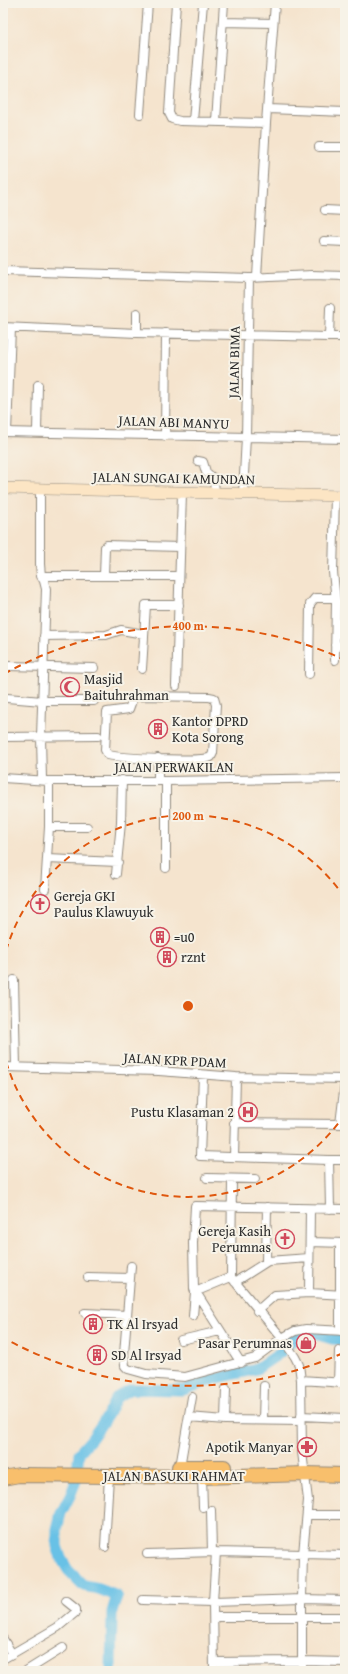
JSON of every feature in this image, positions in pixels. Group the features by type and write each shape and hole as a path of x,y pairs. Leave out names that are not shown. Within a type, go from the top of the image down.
{"highway":[{"name":"JALAN BASUKI RAHMAT","path":"3,1469 35,1466 60,1472"},
{"name":"JALAN BASUKI RAHMAT","path":"3,1478 19,1475 60,1472 101,1473 149,1471 180,1467 305,1471 345,1475"},
{"name":"JALAN BASUKI RAHMAT","path":"149,1471 202,1477 345,1468"}],"main road":[{"name":"JALAN SUNGAI KAMUNDAN","path":"3,488 340,496"}],"street":[{"path":"140,114 148,3"},
{"path":"176,3 169,113 172,119 180,121 266,123"},
{"path":"193,121 203,3"},
{"path":"216,121 224,3"},
{"name":"JALAN BIMA","path":"243,494 248,336 268,109 275,3"},
{"path":"223,22 273,23"},
{"path":"268,109 345,112"},
{"path":"319,147 345,147"},
{"path":"326,210 345,211"},
{"path":"324,242 345,242"},
{"path":"3,271 253,277 312,275 345,276"},
{"path":"329,337 330,308"},
{"path":"137,313 137,333"},
{"path":"5,432 7,328 248,336 345,337"},
{"path":"165,436 166,333"},
{"path":"36,432 38,385"},
{"name":"JALAN ABI MANYU","path":"5,432 345,439"},
{"path":"198,461 203,462 206,472 214,479 214,494"},
{"path":"40,489 40,564 41,576 46,589 41,737 50,827 45,889"},
{"path":"176,686 182,493"},
{"path":"335,660 335,598 333,572 340,496"},
{"path":"104,576 105,547 107,545 180,547"},
{"path":"41,576 179,576"},
{"path":"310,674 310,604 315,598 335,598"},
{"path":"142,669 147,604 179,605"},
{"path":"44,636 106,635 121,630 144,634"},
{"path":"335,646 345,646"},
{"path":"7,666 94,668"},
{"path":"137,696 214,698 216,705 213,753 211,757 204,759 158,758 108,755 105,750 107,712 128,710 131,707 133,698 137,696"},
{"path":"7,698 42,701 94,701"},
{"path":"3,737 98,736"},
{"path":"158,758 162,781 166,868"},
{"name":"JALAN PERWAKILAN","path":"3,778 45,780 162,781 345,778"},
{"path":"116,874 121,823 122,780"},
{"path":"50,827 87,827"},
{"path":"47,859 118,862"},
{"path":"14,980 16,1067"},
{"name":"JALAN KPR PDAM","path":"3,1067 159,1071 236,1077 345,1079"},
{"path":"202,1075 199,1154 202,1157 345,1160"},
{"path":"234,1157 236,1077"},
{"path":"234,1123 343,1124 345,1083"},
{"path":"329,1160 330,1209"},
{"path":"206,1178 255,1179"},
{"path":"232,1179 231,1206 233,1279 282,1339 299,1365 301,1380 302,1452 308,1500 303,1554 302,1671"},
{"path":"193,1316 195,1292 193,1272 194,1206 345,1209"},
{"path":"266,1262 267,1208"},
{"path":"309,1293 310,1209"},
{"path":"130,1266 124,1354 125,1366 154,1375 182,1378 241,1363 259,1356 295,1331 302,1329 343,1331 342,1243 310,1242"},
{"path":"195,1292 233,1279 266,1262 309,1258"},
{"path":"88,1277 130,1278"},
{"path":"195,1292 241,1363"},
{"path":"258,1311 275,1295 309,1293 343,1295"},
{"path":"85,1313 127,1315"},
{"path":"181,1340 220,1331"},
{"path":"301,1380 341,1383 339,1351"},
{"path":"263,1420 264,1386"},
{"path":"225,1420 226,1389"},
{"path":"180,1467 190,1417 192,1397"},
{"path":"190,1417 225,1420 345,1418"},
{"path":"101,1473 106,1547"},
{"path":"202,1477 214,1552 214,1671"},
{"path":"307,1515 345,1515"},
{"path":"147,1554 214,1552 345,1555"},
{"path":"143,1600 213,1602 302,1599 345,1600"},
{"path":"3,1659 58,1627 76,1612 76,1609 66,1601"},
{"path":"214,1617 345,1617"},
{"path":"3,1639 12,1654"},
{"path":"26,1671 63,1648"},
{"path":"214,1662 345,1662"}],"waterway":[{"path":"111,1671 112,1612 117,1596 99,1589 84,1586 68,1570 61,1558 57,1546 57,1529 61,1513 76,1481 79,1453 92,1438 107,1416 116,1398 131,1389 183,1390 214,1379 257,1369 280,1353 298,1334 308,1332 332,1339 345,1340"}],"place":[{"name":"Masjid Baituhrahman","path":"70,687"},
{"name":"Kantor DPRD Kota Sorong","path":"158,729"},
{"name":"Gereja GKI Paulus Klawuyuk","path":"40,904"},
{"name":"=u0","path":"160,937"},
{"name":"rznt","path":"167,957"},
{"name":"Pustu Klasaman 2","path":"248,1112"},
{"name":"Gereja Kasih Perumnas","path":"285,1239"},
{"name":"TK Al Irsyad","path":"93,1324"},
{"name":"Pasar Perumnas","path":"306,1343"},
{"name":"SD Al Irsyad","path":"97,1355"},
{"name":"Apotik Manyar","path":"307,1447"}]}
